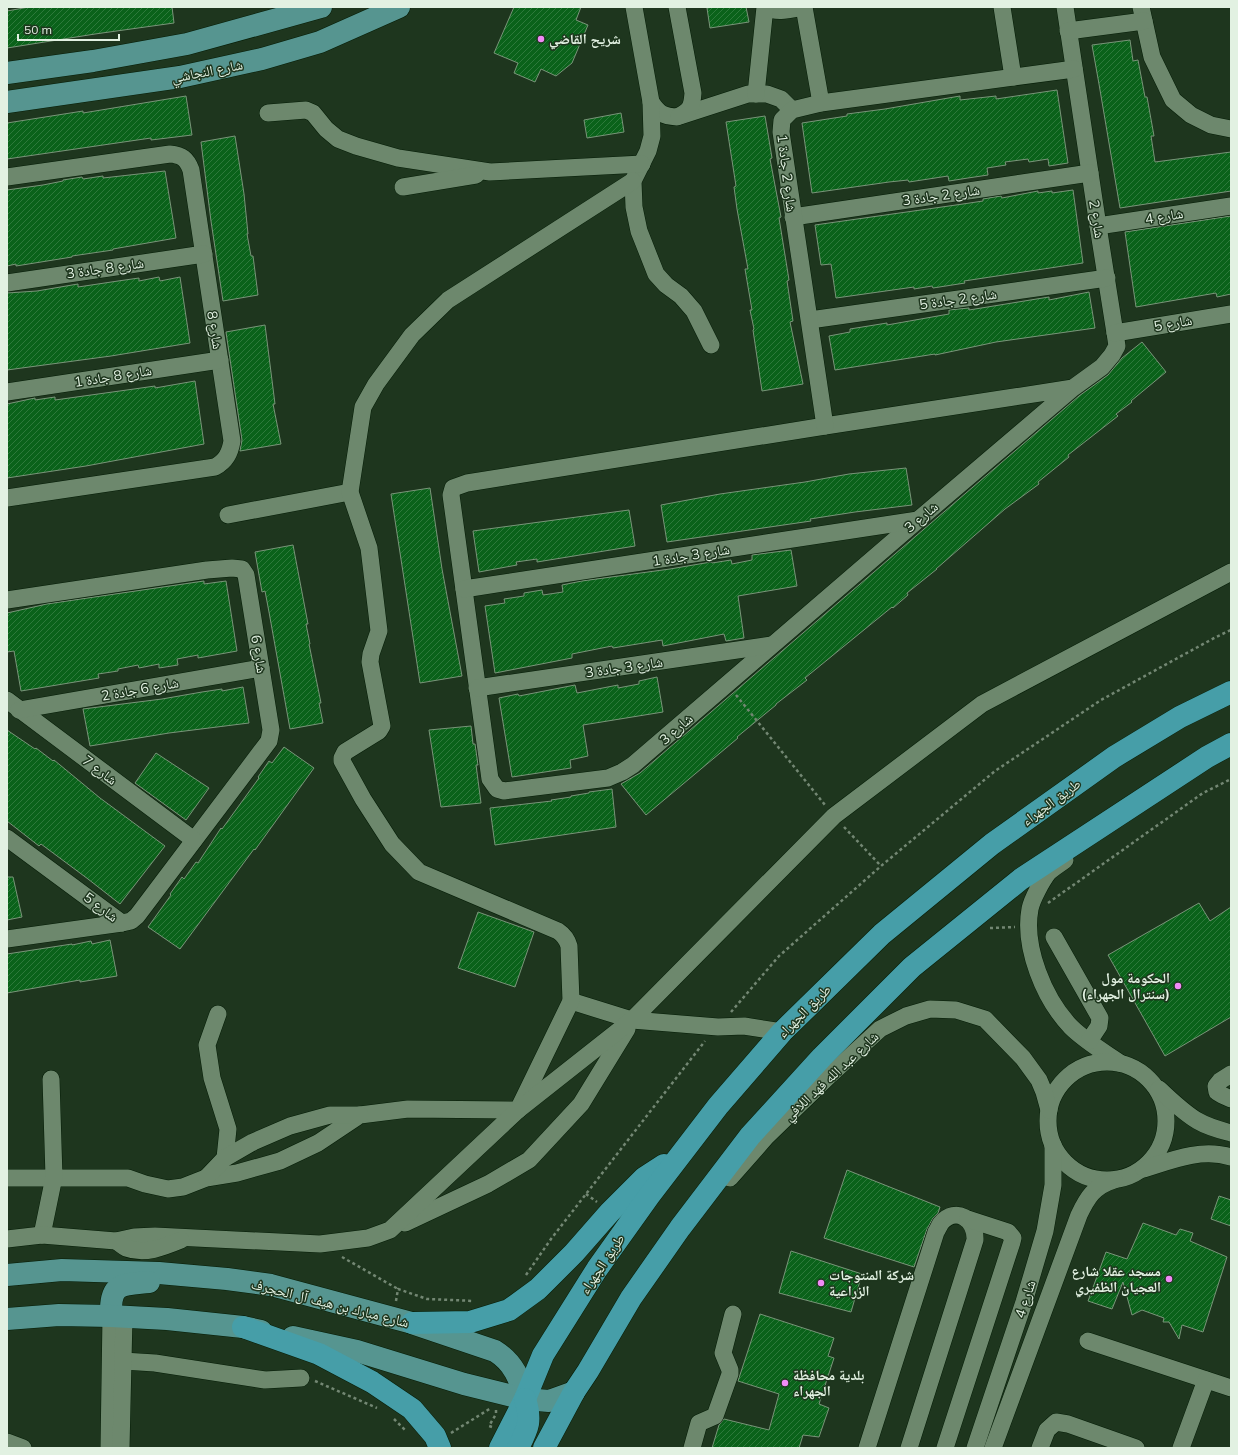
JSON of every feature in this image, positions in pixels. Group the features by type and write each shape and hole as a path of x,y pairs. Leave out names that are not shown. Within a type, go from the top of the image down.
{"highway":[{"name":"طريق الجهراء","path":"525,1399 543,1355 597,1269 649,1196 718,1106 782,1032 882,934 992,844 1114,757 1180,717 1231,692"},
{"path":"544,1448 574,1392 631,1298 680,1228 750,1136 822,1057 912,967 1021,879 1207,757 1231,744"},
{"path":"402,1320 470,1322 509,1310 538,1289 644,1178 682,1153"},
{"path":"243,1327 319,1354 372,1382 412,1409 435,1436 439,1445"},
{"path":"500,1448 521,1423 530,1415 525,1399"},
{"path":"518,1448 521,1423"}],"main road":[{"path":"9,74 187,44 296,11 321,7"},
{"name":"شارع النجاشي","path":"9,99 180,77 262,59 320,42 399,7"},
{"name":"شارع مبارك بن هيف آل الحجرف","path":"7,1274 62,1270 164,1273 271,1285 402,1320 488,1347 502,1355 515,1369 520,1379 525,1399"},
{"path":"118,1317 111,1302 117,1289 124,1285 155,1280 164,1273"},
{"path":"7,1318 59,1315 118,1317 167,1319 243,1327 357,1351 464,1384 525,1399 549,1401 574,1392"}],"street":[{"path":"518,1110 571,1001 567,940 558,931 419,872 392,844 363,799 342,761 342,754 379,731 382,726 370,662 371,654 379,631 369,548 350,492 363,407 376,384 412,335 448,300 633,181 648,151 652,136 651,102 634,7"},
{"path":"677,7 693,93 692,104 686,112 677,117"},
{"path":"756,94 766,7 770,10 778,11 804,7 821,103"},
{"path":"1002,7 1013,77"},
{"name":"شارع 2","path":"1065,7 1107,278 1116,346 1112,356 1102,367 1074,388"},
{"path":"1068,31 1142,14 1152,57 1174,100 1191,115 1211,125 1231,129"},
{"path":"651,102 656,111 666,116 677,117 748,94 767,94 780,99 792,110 821,103 1074,69"},
{"path":"268,113 306,110 313,113 326,129 338,139 356,146 398,158 490,172"},
{"name":"شارع 2 جادة 1","path":"792,110 782,120 781,132 825,426"},
{"name":"شارع 8","path":"7,177 170,154 178,154 188,162 191,170 232,441 230,451 222,464 215,467 7,498"},
{"path":"403,187 490,172 642,164"},
{"name":"شارع 2 جادة 3","path":"793,217 1090,173"},
{"path":"633,181 634,207 639,231 656,274 666,285 681,296 694,311 711,345"},
{"name":"شارع 4","path":"1098,226 1231,206"},
{"name":"شارع 8 جادة 3","path":"7,283 204,254"},
{"name":"شارع 2 جادة 5","path":"810,320 1107,278"},
{"name":"شارع 5","path":"1115,333 1231,314"},
{"name":"شارع 8 جادة 1","path":"7,392 220,360"},
{"name":"شارع 3","path":"1074,388 633,765 608,778 504,791 496,789 490,779 477,688 450,495 453,488 467,483 1074,388"},
{"path":"228,515 350,492"},
{"name":"شارع 3 جادة 1","path":"464,589 918,520"},
{"name":"شارع 6","path":"7,600 207,570 232,568 242,569 246,575 271,730 269,741 137,916 131,921 122,922"},
{"path":"390,1230 518,1110 632,1020 834,816 982,704 1231,572"},
{"name":"شارع 3 جادة 3","path":"477,688 772,645"},
{"name":"شارع 6 جادة 2","path":"13,705 261,668"},
{"name":"شارع 7","path":"13,705 194,840"},
{"path":"1136,804 1048,873 1030,908 1029,932 1037,974 1051,1001 1071,1027 1122,1064 1135,1069 1147,1077 1156,1087 1198,1121 1231,1133"},
{"name":"شارع 5","path":"7,838 122,922"},
{"name":"شارع 5","path":"7,939 122,922"},
{"path":"1054,937 1100,1018 1099,1026 1089,1041"},
{"path":"571,1001 632,1020 718,1027 744,1026 782,1032"},
{"name":"شارع عبد الله فهد اللافي","path":"663,1252 782,1122 880,1029 906,1016 930,1009 956,1010 984,1019 1023,1058 1039,1080 1049,1110"},
{"path":"218,1014 207,1045 212,1078 228,1129 226,1158"},
{"path":"7,1238 42,1235 116,1241 134,1237 155,1236 320,1244 368,1238 390,1230 488,1184 529,1160 581,1104 632,1020"},
{"path":"1122,1064 1103,1062 1084,1067 1068,1077 1056,1092 1049,1110 1048,1128 1053,1145 1064,1162 1081,1174 1100,1180 1121,1179 1142,1169 1185,1156 1213,1153 1231,1157"},
{"path":"1231,1074 1220,1081 1216,1086 1217,1092 1231,1099"},
{"path":"42,1235 54,1177 51,1079"},
{"path":"1142,1169 1155,1156 1164,1140 1167,1122 1164,1104 1156,1087"},
{"path":"206,1178 226,1158 252,1142 290,1126 330,1115 360,1115 408,1109 518,1110"},
{"path":"7,1178 128,1178 145,1184 168,1189 183,1187 206,1178 237,1173 280,1161 318,1143 360,1115"},
{"name":"شارع 4","path":"975,1448 1024,1302 1045,1231 1053,1186 1053,1145"},
{"name":"شارع 4","path":"993,1448 1078,1215 1092,1192 1106,1183 1121,1179"},
{"path":"867,1448 936,1232 947,1218 957,1216 1008,1232 1013,1238 945,1448"},
{"path":"909,1448 975,1240 976,1231 968,1219"},
{"path":"116,1241 126,1248 147,1250 158,1249 185,1238"},
{"path":"147,1250 164,1273"},
{"path":"692,1448 699,1424 704,1420 713,1418 716,1414 730,1374 730,1370 723,1353 733,1314"},
{"path":"118,1317 123,1361 121,1448"},
{"path":"109,1448 118,1317"},
{"path":"1088,1341 1231,1388"},
{"path":"123,1361 155,1363 265,1380 301,1378"},
{"path":"1181,1448 1206,1380"},
{"path":"1040,1448 1047,1430 1056,1422 1068,1424 1136,1448"},
{"path":"7,1442 23,1448"}],"path":[{"path":"522,1280 569,1216 701,1046 779,956 881,866 995,771 1101,700 1231,630"},
{"path":"728,684 834,816 881,866"},
{"path":"1045,905 1203,793 1231,780"},
{"path":"983,928 1020,927 1029,925"},
{"path":"320,1244 398,1290 426,1299 477,1302"},
{"path":"398,1290 402,1320"},
{"path":"301,1378 314,1381 379,1408"},
{"path":"439,1445 495,1406 497,1410 496,1414 489,1426"},
{"path":"391,1417 408,1432"}],"building":[{"path":"29,7 172,7 174,23 7,48 7,11"},
{"name":"شريح القاضي","path":"514,7 581,7 576,20 588,25 572,63 556,76 541,69 535,82 514,73 518,63 494,53"},
{"path":"746,7 749,22 710,28 707,8"},
{"path":"1130,40 1133,61 1138,60 1145,97 1147,97 1154,136 1151,136 1155,162 1231,152 1231,191 1120,208 1092,45"},
{"path":"1057,90 1068,163 1049,166 1048,159 1029,162 1028,159 1005,162 1006,165 987,168 988,175 949,181 948,176 909,182 908,180 812,193 802,123 847,116 847,114 960,96 960,100 996,96 996,99"},
{"path":"186,96 192,135 151,140 151,138 7,159 7,123 83,111 83,113"},
{"path":"621,113 624,132 587,138 584,120"},
{"path":"765,116 772,158 770,159 781,217 779,218 789,280 787,281 793,321 790,322 803,384 762,391 750,310 752,310 745,269 748,269 737,209 734,187 736,186 726,122"},
{"path":"235,136 244,194 247,234 251,256 253,256 258,295 223,301 201,142"},
{"path":"165,171 176,238 72,257 16,266 16,264 7,266 7,190 43,185 82,177 83,179 103,176 103,178"},
{"path":"1073,190 1083,263 964,281 965,283 933,288 932,286 914,289 914,287 836,298 831,264 821,265 815,225 983,201 983,199 1001,196 1002,198 1038,191 1038,193 1052,191 1052,193"},
{"path":"1231,216 1231,294 1217,297 1216,293 1136,307 1125,232"},
{"path":"159,277 160,281 180,277 190,343 111,356 7,370 7,293 37,291 78,284 78,287 139,278 139,281"},
{"path":"1089,292 1095,328 996,342 935,355 835,370 829,336 850,332 850,329 887,323 887,325 949,314 949,310 969,308 969,310 1049,297 1049,300"},
{"path":"265,325 275,404 273,404 281,444 240,451 242,440 226,332"},
{"path":"1142,342 1166,372 1116,414 1118,416 1068,455 1069,457 1038,482 1039,484 1005,509 937,569 907,593 908,595 893,608 892,607 805,678 807,680 776,704 646,815 621,784 640,773 1079,396 1108,375 1122,358"},
{"path":"195,381 204,444 86,466 7,478 7,404 35,398 35,400 55,397 55,400 155,386 155,388"},
{"path":"906,468 912,505 855,512 810,519 811,521 667,542 661,505 720,494 849,474"},
{"path":"430,488 442,569 462,676 420,683 391,494"},
{"path":"629,510 635,546 537,562 537,559 516,562 517,565 479,572 473,531"},
{"path":"293,545 308,624 306,624 309,644 321,703 319,703 323,723 290,729 265,591 262,592 255,552"},
{"path":"791,550 797,586 738,596 744,638 726,641 724,634 663,646 662,640 613,648 612,646 572,654 572,658 495,673 485,606 505,603 504,599 524,596 524,593 542,590 543,595 563,592 562,585 582,581 711,562 731,560 732,564 752,560 752,555"},
{"path":"204,581 204,584 226,581 237,651 198,658 198,655 177,659 178,665 159,668 159,664 139,668 138,665 118,669 118,671 98,674 99,678 21,691 14,651 7,652 7,613 47,604"},
{"path":"657,677 663,712 583,725 588,756 570,760 571,768 512,777 499,698 518,694 519,696 575,685 577,693 618,685 618,688 639,684 639,681"},
{"path":"243,687 249,723 169,733 90,746 83,709"},
{"path":"471,726 473,744 475,744 478,765 476,765 481,803 441,807 429,730"},
{"path":"7,730 35,749 36,748 53,761 54,760 100,798 165,846 120,904 41,844 39,846 7,821"},
{"path":"284,747 314,768 255,850 254,849 180,949 148,927 182,877 184,879 196,862 198,863 221,828 222,829 259,778 258,777 269,761 272,763"},
{"path":"156,753 209,788 186,820 135,783"},
{"path":"612,789 616,827 495,845 490,808 552,801 551,800 589,792"},
{"path":"7,877 13,877 22,917 7,920"},
{"name":"الحكومة مول (سنترال الجهراء)","path":"1199,903 1210,921 1231,907 1231,1017 1165,1056 1108,955"},
{"path":"478,912 534,932 515,987 458,968"},
{"path":"110,940 117,976 80,982 80,980 7,993 7,954 91,941 92,944"},
{"path":"847,1170 940,1207 938,1213 933,1218 927,1229 914,1267 824,1238"},
{"path":"1219,1196 1231,1200 1231,1226 1211,1219"},
{"name":"مسجد عقلا شارع العجيان الظفيري","path":"1143,1223 1176,1235 1180,1229 1193,1233 1190,1241 1227,1257 1203,1332 1182,1325 1179,1339 1169,1322 1163,1322 1164,1318 1142,1310 1132,1315 1123,1282 1112,1309 1088,1301 1106,1252 1127,1259"},
{"name":"شركة المنتوجات الزراعية","path":"791,1251 862,1274 851,1312 779,1293"},
{"name":"بلدية محافظة الجهراء","path":"760,1314 834,1338 828,1356 834,1358 819,1404 829,1408 819,1437 803,1435 799,1448 712,1448 719,1425 724,1419 769,1430 779,1394 738,1381"}],"place":[{"name":"شريح القاضي","path":"541,39"},
{"name":"الحكومة مول (سنترال الجهراء)","path":"1178,986"},
{"name":"مسجد عقلا شارع العجيان الظفيري","path":"1169,1279"},
{"name":"شركة المنتوجات الزراعية","path":"821,1283"},
{"name":"بلدية محافظة الجهراء","path":"785,1383"}]}
